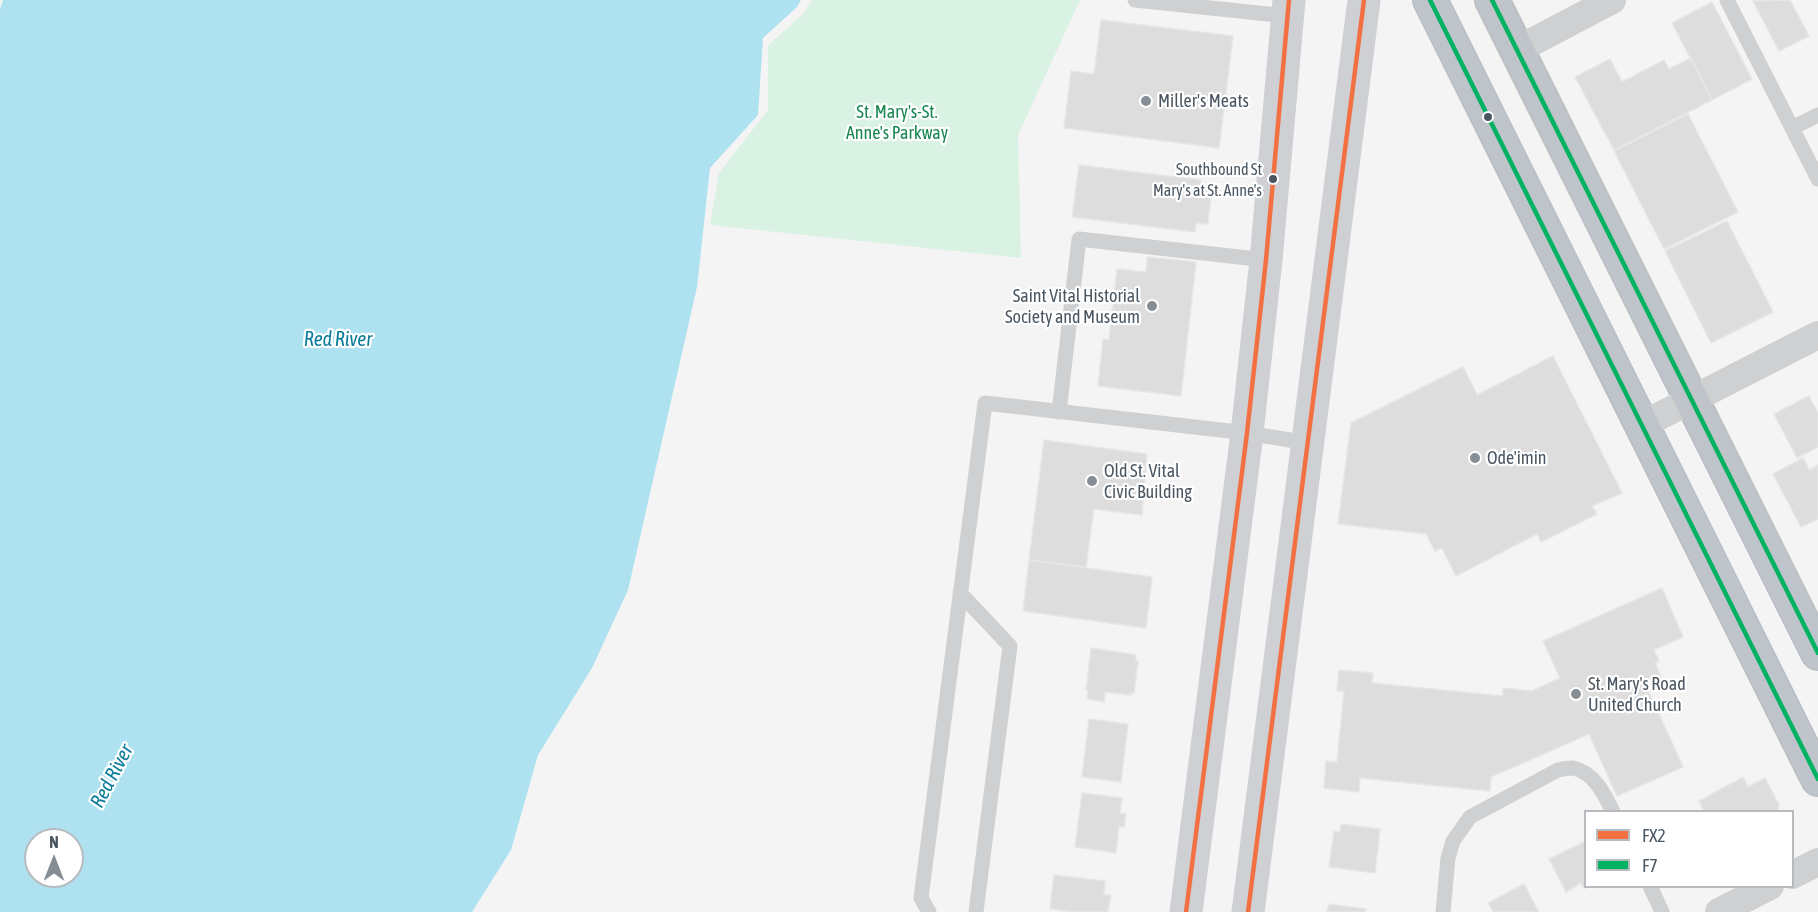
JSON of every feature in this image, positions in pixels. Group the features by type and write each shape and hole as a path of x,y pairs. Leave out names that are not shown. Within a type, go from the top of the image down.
{"highway":[{"path":"1430,0 1818,779"},
{"path":"1492,0 1818,653"}],"main road":[{"path":"1248,912 1364,0"},
{"path":"1186,912 1247,433 1266,260 1288,8"}],"street":[{"path":"1517,50 1612,0"},
{"path":"1642,425 1818,335"},
{"path":"1794,874 1818,862"},
{"path":"1719,912 1766,888"}],"lane":[{"path":"1135,0 1288,8"},
{"path":"1727,0 1818,179"},
{"path":"1792,128 1818,115"},
{"path":"1059,412 1079,239 1266,260"},
{"path":"929,912 921,898 985,403 1247,433 1308,443"},
{"path":"960,592 1010,646 976,912"},
{"path":"1443,912 1448,858 1453,841 1470,818 1558,770 1574,768 1590,776 1612,810"},
{"path":"1651,888 1662,912"}],"green space":[{"name":"St. Mary's-St. Anne's Parkway","path":"812,0 1080,0 1018,135 1021,258 710,225 719,173 768,110 768,46 806,11"}],"water":[{"name":"Red River","path":"3,0 801,0 797,7 763,38 758,115 710,168 697,287 628,590 592,668 538,755 511,850 472,912 0,912 0,9"}],"building":[{"path":"1790,0 1809,36 1779,51 1753,1"},
{"path":"1712,2 1752,79 1712,100 1672,23"},
{"name":"Miller's Meats","path":"1101,20 1233,36 1219,148 1064,128 1071,71 1094,74"},
{"path":"1691,58 1712,100 1614,150 1575,77 1610,59 1622,82 1664,60 1669,69"},
{"path":"1688,114 1738,212 1664,249 1614,151"},
{"path":"1079,165 1201,180 1200,187 1212,188 1208,224 1196,223 1195,232 1072,217"},
{"path":"1727,221 1773,312 1711,343 1665,251"},
{"name":"Saint Vital Historial Society and Museum","path":"1147,257 1196,262 1181,396 1098,386 1103,339 1109,340 1117,269 1146,272"},
{"name":"Ode'imin","path":"1553,356 1622,493 1592,506 1597,514 1541,542 1537,534 1456,576 1442,548 1435,551 1426,534 1338,524 1351,423 1463,367 1477,395"},
{"path":"1809,396 1818,413 1818,447 1797,458 1774,414"},
{"name":"Old St. Vital Civic Building","path":"1044,440 1147,454 1142,515 1094,509 1086,567 1029,560"},
{"path":"1803,458 1809,470 1818,465 1818,519 1801,527 1773,474"},
{"path":"1029,560 1152,577 1146,628 1023,611"},
{"name":"St. Mary's Road United Church","path":"1662,588 1683,637 1654,650 1659,661 1655,663 1662,678 1646,685 1683,767 1617,796 1589,734 1491,777 1490,791 1360,778 1359,792 1324,788 1326,761 1337,762 1344,691 1337,691 1339,670 1373,673 1372,683 1503,696 1503,688 1532,691 1560,678 1543,641"},
{"path":"1091,648 1136,655 1135,661 1138,661 1134,693 1131,695 1105,692 1104,702 1087,699"},
{"path":"1089,719 1128,724 1121,782 1082,777"},
{"path":"1743,777 1748,787 1765,778 1779,805 1778,810 1703,810 1699,801"},
{"path":"1082,793 1122,798 1120,813 1126,814 1124,827 1119,826 1116,853 1075,847"},
{"path":"1341,824 1380,829 1375,873 1329,867 1334,831 1340,832"},
{"path":"1584,842 1585,888 1584,889 1581,883 1566,892 1549,859"},
{"path":"1054,875 1105,881 1104,895 1111,895 1108,912 1050,909"},
{"path":"1524,884 1539,912 1493,912 1488,903"},
{"path":"1329,904 1366,909 1365,912 1327,912"}],"transit line":[{"name":"FX2","path":"1186,912 1247,433 1266,260 1289,0"},
{"name":"FX2","path":"1248,912 1364,0"},
{"name":"F7","path":"1430,0 1818,779"},
{"name":"F7","path":"1492,0 1818,653"}],"place":[{"name":"Miller's Meats","path":"1146,101"},
{"name":"Southbound St Mary's at St. Anne's","path":"1273,179"},
{"name":"Saint Vital Historial Society and Museum","path":"1152,306"},
{"name":"Ode'imin","path":"1475,458"},
{"name":"Old St. Vital Civic Building","path":"1092,481"},
{"name":"St. Mary's Road United Church","path":"1576,694"}]}
